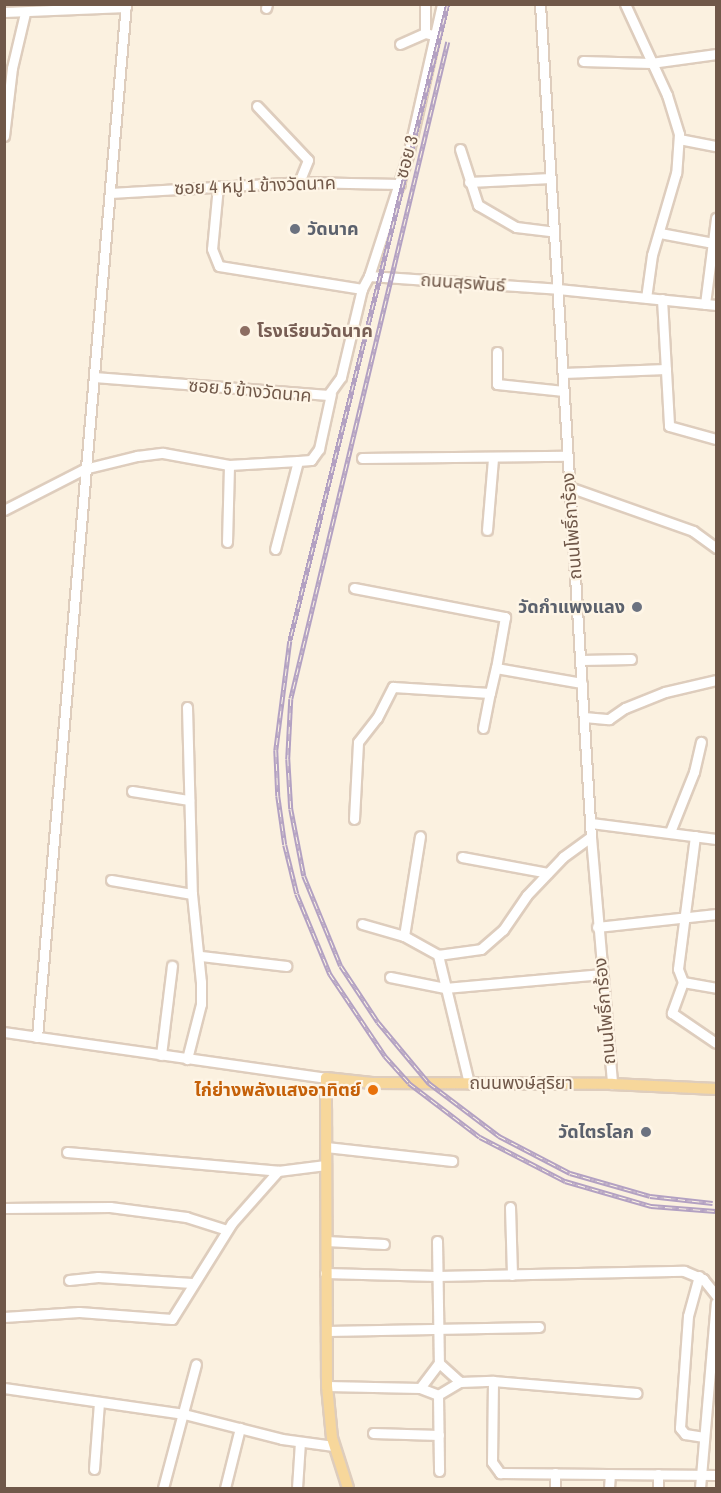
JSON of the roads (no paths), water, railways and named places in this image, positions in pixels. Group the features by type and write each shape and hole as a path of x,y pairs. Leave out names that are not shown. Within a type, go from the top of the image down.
{"main road":[{"name":"ถนนพงษ์สุริยา","path":"326,1078 372,1083 612,1084 717,1089"},
{"path":"326,1078 327,1386 334,1446 348,1488"}],"street":[{"name":"ซอย 3","path":"369,276 400,184 421,106 429,34 425,4"},
{"name":"ซอย 3","path":"429,34 442,4"},
{"name":"ถนนโพธิ์การ้อง","path":"540,4 591,837 612,1084"},
{"path":"625,4 668,95 679,139 676,173 646,298"},
{"path":"4,12 24,13 126,6 37,1037"},
{"path":"4,136 10,77 24,13"},
{"path":"400,44 429,34"},
{"path":"583,61 651,63 717,54"},
{"path":"256,106 308,160 299,182"},
{"path":"679,139 717,146"},
{"path":"460,149 474,200 483,209 516,227 554,232"},
{"path":"469,182 551,178"},
{"name":"ซอย 4 หมู่ 1 ข้างวัดนาค","path":"110,193 299,182 400,184"},
{"path":"218,186 212,249 219,266 362,289 369,276"},
{"path":"705,304 717,218"},
{"path":"660,233 713,243"},
{"name":"ถนนสุรพันธ์","path":"369,276 558,289 717,305"},
{"name":"ซอย 5 ข้างวัดนาค","path":"94,376 321,398 331,393 340,377 362,289"},
{"path":"662,299 669,426 717,439"},
{"path":"497,352 497,384 564,391"},
{"path":"563,373 666,369"},
{"path":"4,510 86,469 163,453 229,465 311,460 319,449 331,393"},
{"path":"362,458 568,456"},
{"path":"487,530 493,458"},
{"path":"275,549 298,461"},
{"path":"227,542 229,465"},
{"path":"569,487 703,535 717,548"},
{"path":"354,588 505,617 483,728"},
{"path":"581,660 631,659"},
{"path":"496,668 582,683"},
{"path":"584,717 609,719 665,692 717,680"},
{"path":"354,819 358,742 377,718 393,687 490,693"},
{"path":"187,707 192,894 201,957 201,1004 187,1059"},
{"path":"670,832 694,772 701,742"},
{"path":"132,791 189,800"},
{"path":"591,824 717,839"},
{"path":"404,936 420,836"},
{"path":"695,836 678,959 682,982 672,1014 717,1043"},
{"path":"362,924 404,936 438,955 482,949 503,930 548,873 591,837"},
{"path":"462,857 548,873"},
{"path":"111,880 192,894"},
{"path":"597,927 717,914"},
{"path":"438,955 469,1083"},
{"path":"201,957 286,966"},
{"path":"162,1055 172,966"},
{"path":"390,977 445,988 602,974"},
{"path":"682,982 717,987"},
{"path":"5,1034 326,1078"},
{"path":"326,1147 452,1161"},
{"path":"67,1152 278,1171 326,1165"},
{"path":"4,1317 79,1312 172,1319 192,1283 227,1230 278,1171"},
{"path":"510,1207 512,1275"},
{"path":"4,1208 133,1209 186,1217 227,1230"},
{"path":"326,1241 384,1244"},
{"path":"420,1388 439,1363 437,1241"},
{"path":"325,1273 437,1276 684,1271 699,1276 717,1295"},
{"path":"699,1276 688,1316 680,1428 685,1434 704,1437"},
{"path":"69,1280 98,1277 192,1283"},
{"path":"700,1488 717,1304"},
{"path":"327,1331 539,1327"},
{"path":"439,1363 460,1382"},
{"path":"163,1488 196,1364"},
{"path":"493,1381 492,1462 500,1473 717,1475"},
{"path":"438,1395 460,1382 493,1381 637,1393"},
{"path":"327,1386 420,1388 438,1395"},
{"path":"4,1388 184,1414 300,1442 334,1446"},
{"path":"438,1395 439,1471"},
{"path":"94,1469 99,1402"},
{"path":"225,1488 240,1428"},
{"path":"373,1433 439,1435"},
{"path":"297,1488 300,1442"},
{"path":"555,1473 555,1488"},
{"path":"609,1474 609,1488"},
{"path":"658,1474 658,1488"}],"railway":[{"path":"448,4 290,641 276,750 278,796 285,845 297,894 330,974 385,1056 409,1083 480,1137 565,1181 651,1206 716,1211"},
{"path":"448,42 291,699 288,759 291,809 304,876 341,966 378,1022 429,1083 499,1136 570,1173 650,1196 713,1203"}],"place":[{"name":"วัดนาค","path":"295,229"},
{"name":"โรงเรียนวัดนาค","path":"245,331"},
{"name":"วัดกำแพงแลง","path":"637,607"},
{"name":"ไก่ย่างพลังแสงอาทิตย์","path":"373,1090"},
{"name":"วัดไตรโลก","path":"646,1132"}]}
